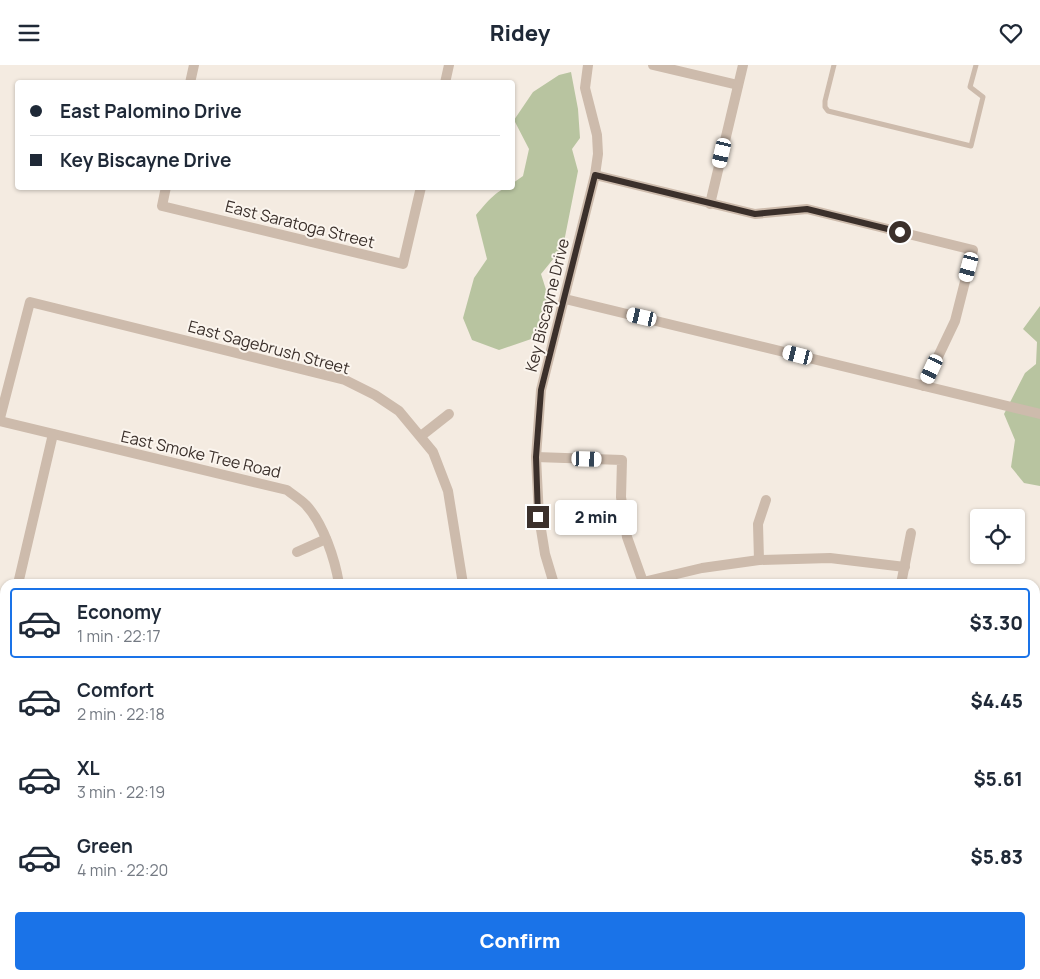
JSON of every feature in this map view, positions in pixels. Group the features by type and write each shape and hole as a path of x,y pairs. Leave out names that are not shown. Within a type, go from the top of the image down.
{"street":[{"path":"192,80 194,65"},
{"path":"446,80 449,65"},
{"name":"Key Biscayne Drive","path":"553,579 538,517 536,457 541,390 595,175 598,154 597,135 585,87 588,65"},
{"path":"653,65 738,85"},
{"path":"710,204 743,65"},
{"path":"595,175 755,214 807,209 973,250 954,321 924,386"},
{"name":"East Saratoga Street","path":"165,190 162,206 403,265 420,190"},
{"path":"565,299 1040,414"},
{"name":"East Sagebrush Street","path":"0,419 30,302 345,380 375,395 399,411 434,452 448,491 462,579"},
{"path":"421,436 449,414"},
{"name":"East Smoke Tree Road","path":"0,419 53,434 287,490 306,505 326,539 338,579"},
{"path":"19,579 53,434"},
{"path":"536,457 622,460 621,497 627,537 643,579"},
{"path":"760,560 758,524 766,500"},
{"path":"902,579 911,533"},
{"path":"297,552 326,539"},
{"path":"656,579 702,568 760,560 830,558 905,567"}],"lane":[{"path":"834,65 825,101 825,107 828,111 971,146 982,97 970,87 976,65"}],"green space":[{"path":"571,72 578,109 580,138 572,149 578,171 563,247 541,274 548,296 537,337 499,350 472,340 463,318 474,278 487,259 476,215 497,193 502,190 515,190 515,182 523,176 529,149 515,119 533,92 559,75"},
{"path":"1040,306 1040,486 1024,483 1011,467 1015,440 1004,414 1025,373 1036,364 1037,342 1023,329"}],"route":[{"path":"538,517 536,457 541,390 595,175 755,214 807,209 900,232"}]}
